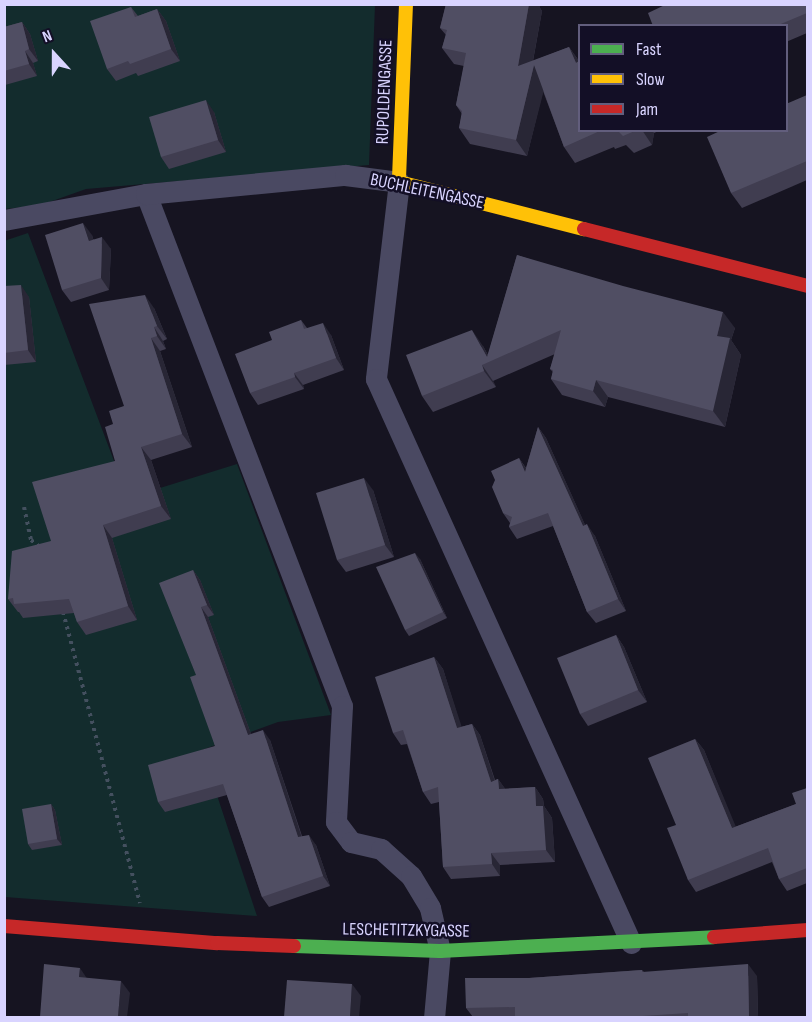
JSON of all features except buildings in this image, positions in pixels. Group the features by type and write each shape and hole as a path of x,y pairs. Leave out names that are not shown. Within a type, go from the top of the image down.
{"street":[{"name":"RUPOLDENGASSE","path":"399,182 406,4"},
{"name":"BUCHLEITENGASSE","path":"399,182 807,286"},
{"name":"LESCHETITZKYGASSE","path":"4,926 217,943 440,951 631,942 807,930"}],"lane":[{"name":"BUCHLEITENGASSE","path":"4,220 146,194 345,175 399,182"},
{"path":"399,182 376,379 631,942"},
{"path":"146,194 342,706 336,822 351,842 381,849 411,876 430,908 440,951 434,1017"}],"path":[{"path":"24,507 31,540 47,552"},
{"path":"62,608 149,936"}],"green space":[{"path":"4,5 375,5 369,165 86,189 41,205 5,209"},
{"path":"28,233 128,498 237,464 331,715 278,722 202,750 257,916 5,897 4,241"}],"traffic: fast":[{"path":"294,946 440,951 714,937"}],"traffic: slow":[{"path":"406,4 399,182 584,229"}],"traffic: jam":[{"path":"584,229 808,286"},
{"path":"4,926 217,943 294,946"},
{"path":"714,937 808,930"}]}
